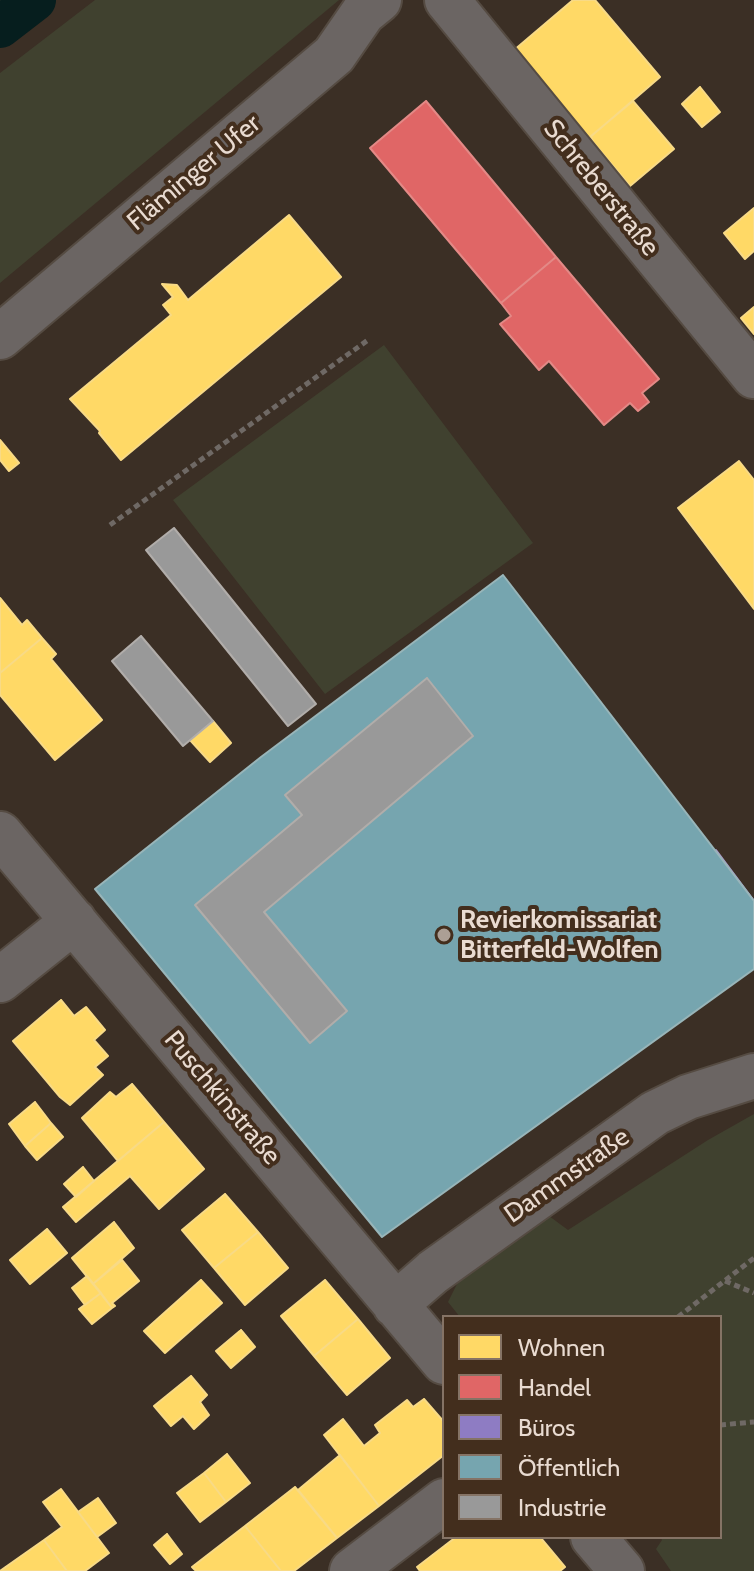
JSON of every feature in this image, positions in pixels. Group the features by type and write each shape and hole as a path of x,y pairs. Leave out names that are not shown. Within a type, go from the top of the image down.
{"street":[{"name":"Fläminger Ufer","path":"0,337 334,55 363,13 379,0"},
{"name":"Schreberstraße","path":"447,0 754,376"},
{"name":"Puschkinstraße","path":"0,834 442,1360"},
{"path":"0,980 74,921"},
{"name":"Dammstraße","path":"395,1305 433,1272 655,1113 688,1097 754,1076"},
{"path":"352,1571 442,1503"},
{"path":"595,1539 622,1571"}],"path":[{"path":"110,525 368,340"},
{"path":"681,1315 754,1258"},
{"path":"725,1280 754,1293"},
{"path":"722,1425 754,1422"}],"green space":[{"path":"0,0 42,0 0,33"},
{"path":"95,0 339,0 0,283 0,73"},
{"path":"384,345 533,543 325,694 173,500"},
{"path":"754,1114 754,1571 671,1571 656,1549 661,1539 722,1539 722,1315 458,1315 448,1302 462,1274 545,1213 568,1230"}],"building: Wohnen":[{"path":"573,0 595,0 660,77 588,139 513,51"},
{"path":"700,87 720,112 702,127 682,104"},
{"path":"633,101 674,149 630,186 591,136"},
{"path":"754,208 754,251 745,259 724,233"},
{"path":"289,215 341,277 121,460 100,431 70,399 171,315 163,305 173,297 162,284 177,285 188,300"},
{"path":"754,307 754,334 741,318"},
{"path":"0,440 19,463 9,471 0,460"},
{"path":"739,461 754,480 754,609 678,508"},
{"path":"0,598 22,625 27,620 42,638 0,673"},
{"path":"42,638 56,654 51,659 102,720 55,760 0,695 0,673"},
{"path":"213,721 231,743 210,762 190,740"},
{"path":"61,1000 74,1016 86,1007 105,1030 94,1040 108,1056 95,1067 103,1075 70,1105 13,1041"},
{"path":"132,1084 164,1122 118,1161 82,1118 110,1092 116,1097"},
{"path":"35,1102 51,1123 25,1146 9,1124"},
{"path":"164,1122 204,1169 159,1209 130,1176 76,1222 63,1207"},
{"path":"51,1123 63,1137 37,1160 25,1146"},
{"path":"83,1167 94,1181 76,1197 64,1184"},
{"path":"225,1194 258,1232 214,1268 182,1230"},
{"path":"114,1222 134,1248 93,1284 72,1258"},
{"path":"47,1229 67,1253 30,1284 10,1260"},
{"path":"258,1232 288,1268 245,1305 214,1268"},
{"path":"122,1260 139,1281 112,1303 115,1306 112,1308 93,1284"},
{"path":"87,1276 101,1293 85,1305 72,1288"},
{"path":"201,1280 222,1303 165,1353 144,1331"},
{"path":"325,1280 358,1319 314,1356 281,1316"},
{"path":"101,1293 112,1308 92,1324 79,1309"},
{"path":"358,1319 390,1358 347,1395 314,1356"},
{"path":"241,1330 255,1347 231,1368 216,1351"},
{"path":"191,1376 207,1395 200,1402 209,1415 194,1429 183,1416 171,1426 154,1406"},
{"path":"424,1399 442,1420 442,1457 379,1506 324,1435 343,1419 364,1446 380,1433 375,1425 407,1400 413,1407"},
{"path":"227,1454 250,1483 226,1502 204,1473"},
{"path":"340,1455 379,1506 337,1538 298,1490"},
{"path":"204,1473 226,1502 200,1522 177,1493"},
{"path":"295,1487 337,1538 294,1571 281,1571 245,1526"},
{"path":"61,1489 109,1553 85,1571 67,1571 44,1540 62,1527 43,1502"},
{"path":"98,1498 116,1523 97,1537 78,1512"},
{"path":"245,1526 281,1571 196,1571 192,1567"},
{"path":"167,1534 182,1554 170,1564 154,1545"},
{"path":"453,1539 542,1539 565,1567 560,1571 420,1571 417,1567"},
{"path":"44,1540 67,1571 0,1571"}],"building: Handel":[{"path":"426,101 556,257 501,303 370,148"},
{"path":"556,257 659,379 642,393 649,402 638,411 630,403 604,425 549,361 539,370 500,324 511,316 501,303"}],"building: Büros":[{"path":"716,850 754,901 754,917 510,1097 516,1106 462,1146 455,1137 445,1144 400,1083 662,890 657,883 677,868 683,875"}],"building: Öffentlich":[{"name":"Revierkomissariat Bitterfeld-Wolfen","path":"503,575 754,901 754,969 382,1237 95,889 261,757"}],"building: Industrie":[{"path":"174,528 316,704 288,726 146,550"},
{"path":"141,636 213,721 183,746 112,661"},
{"path":"427,678 473,736 264,912 347,1011 310,1043 195,905 302,815 285,795"}],"waterway":[{"path":"0,27 35,0"}],"place":[{"name":"Revierkomissariat Bitterfeld-Wolfen","path":"444,935"}]}
